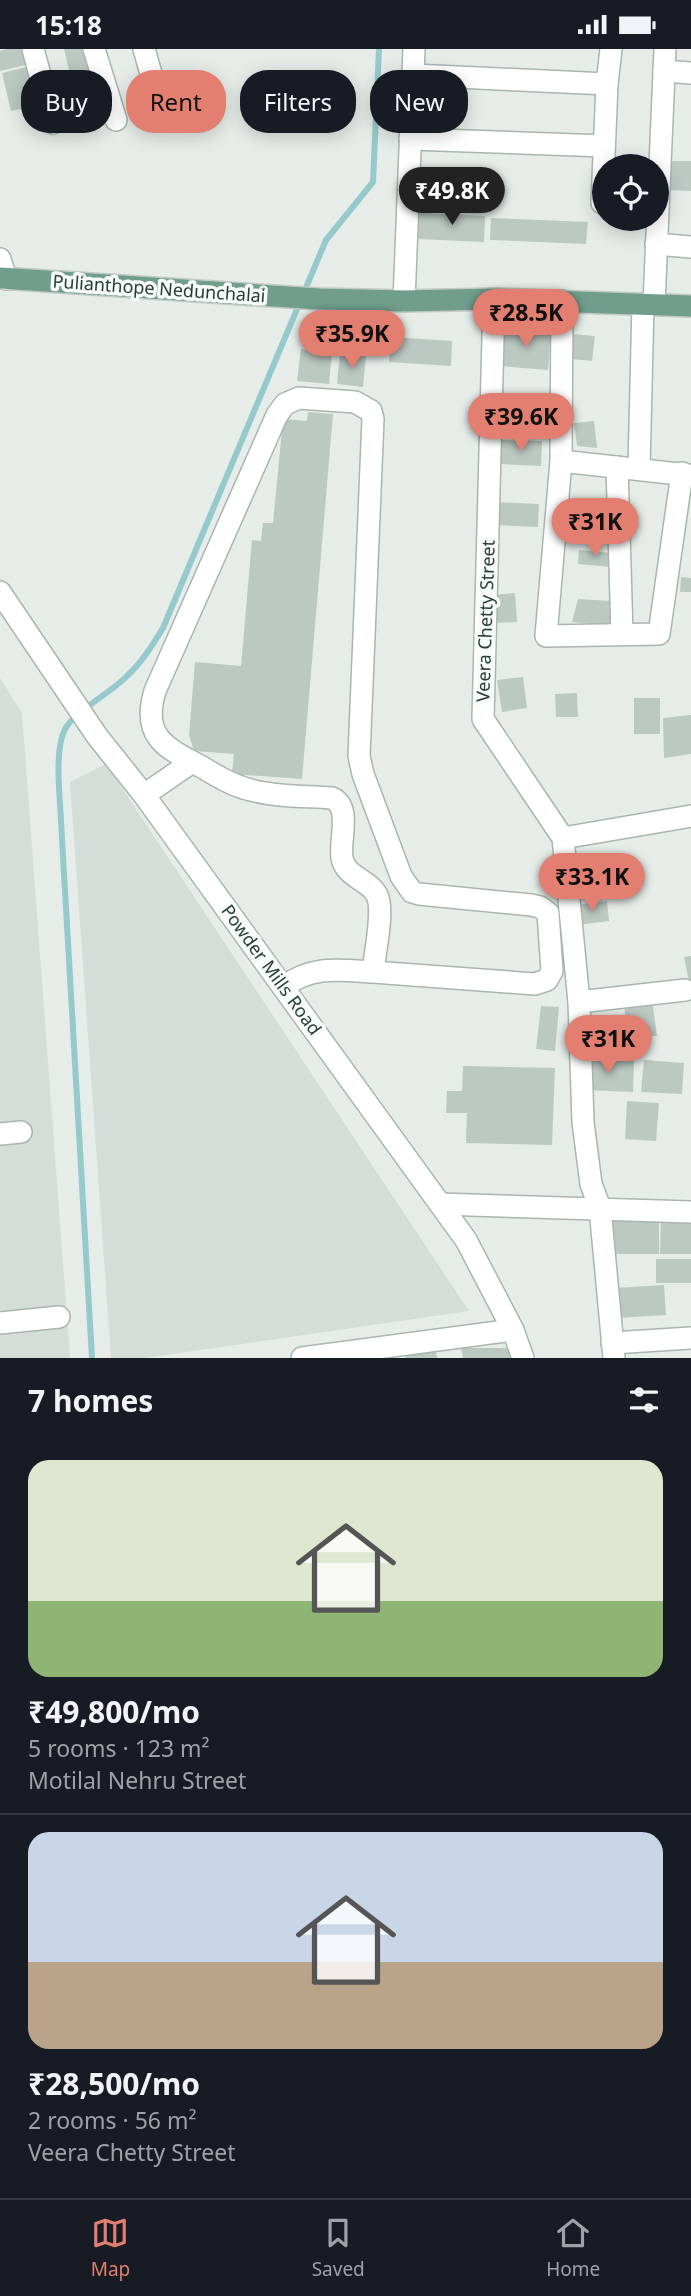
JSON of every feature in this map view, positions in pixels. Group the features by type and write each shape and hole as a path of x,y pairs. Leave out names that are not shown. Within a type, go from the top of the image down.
{"main road":[{"name":"Pulianthope Nedunchalai","path":"2,272 319,299 494,299 691,306"}],"street":[{"path":"33,49 39,70"},
{"path":"94,49 116,120"},
{"path":"145,49 151,70"},
{"path":"414,49 414,70"},
{"path":"604,154 611,49"},
{"path":"639,468 649,304 656,244 665,49"},
{"path":"663,71 691,73"},
{"path":"468,78 607,84"},
{"path":"404,301 410,133"},
{"path":"410,139 604,146"},
{"path":"656,244 691,247"},
{"name":"Veera Chetty Street","path":"494,299 483,719 563,838 579,1002 583,1122 590,1184 600,1208 613,1350"},
{"path":"561,461 685,474 659,634 546,636 561,461 562,302"},
{"path":"283,987 308,972 346,970 373,972 535,984 547,980 552,971 551,926 545,910 531,905 412,892 401,876 363,774 359,756 373,430 371,411 355,403 299,398 285,404 277,415 151,704 152,727 158,739 169,750 251,790 338,801 342,807 341,848 345,867 352,876 376,892 378,897 379,914 373,972"},
{"path":"617,467 622,633"},
{"name":"Powder Mills Road","path":"0,592 97,736 144,795 466,1240 513,1330 523,1358"},
{"path":"144,795 192,762"},
{"path":"563,838 691,816"},
{"path":"579,1002 685,990"},
{"path":"440,1204 691,1212"},
{"path":"0,1323 59,1317"},
{"path":"302,1358 513,1330"},
{"path":"613,1350 691,1338"}],"shaded area":[{"path":"0,678 22,713 70,1358 0,1358"},
{"path":"106,764 469,1311 145,1358 111,1358 70,782"}],"building":[{"path":"27,49 30,64 0,71 0,51"},
{"path":"64,49 92,49 97,70 69,70"},
{"path":"34,65 35,70 21,70 21,109 11,111 2,73"},
{"path":"669,161 691,161 691,191 669,190"},
{"path":"419,213 485,216 484,242 418,239"},
{"path":"491,218 588,222 586,244 490,240"},
{"path":"503,328 551,332 548,370 500,366"},
{"path":"573,334 595,336 592,361 571,359"},
{"path":"391,337 452,341 451,366 389,362"},
{"path":"301,349 332,352 329,384 297,381"},
{"path":"340,353 366,355 363,387 337,384"},
{"path":"308,412 333,414 302,779 232,774 234,754 194,751 189,735 195,662 241,666 252,540 261,541 263,523 273,523 283,419 307,421"},
{"path":"502,415 545,418 543,438 501,435"},
{"path":"594,421 597,448 577,446 574,423"},
{"path":"501,440 542,441 541,466 500,464"},
{"path":"591,500 609,501 607,526 574,523"},
{"path":"495,502 539,504 538,527 494,525"},
{"path":"579,550 612,553 611,567 578,564"},
{"path":"681,577 691,578 691,592 680,592"},
{"path":"515,593 517,622 495,623 493,595"},
{"path":"578,599 611,601 611,626 572,622"},
{"path":"523,677 527,708 502,712 497,680"},
{"path":"577,693 578,717 556,717 555,694"},
{"path":"634,698 660,698 660,734 634,734"},
{"path":"691,715 691,754 664,758 663,718"},
{"path":"607,901 609,921 577,925 575,905"},
{"path":"691,956 691,985 690,986 684,957"},
{"path":"652,1000 657,1036 628,1036 624,1005"},
{"path":"541,1006 559,1007 555,1051 536,1049"},
{"path":"584,1058 634,1060 633,1092 583,1090"},
{"path":"644,1060 684,1063 682,1094 641,1092"},
{"path":"463,1066 555,1068 552,1145 466,1143 467,1113 446,1113 447,1091 462,1091"},
{"path":"627,1101 659,1103 656,1141 625,1139"},
{"path":"609,1215 659,1215 659,1254 609,1254"},
{"path":"661,1216 691,1217 691,1254 660,1254"},
{"path":"656,1259 691,1259 691,1283 656,1283"},
{"path":"664,1285 666,1315 617,1318 615,1288"},
{"path":"435,1348 437,1358 406,1358 405,1353"},
{"path":"461,1348 511,1348 514,1358 463,1358"}],"waterway":[{"path":"92,1358 59,787 62,738 65,729 76,716 132,671 163,628 326,240 373,182 379,49"}]}
